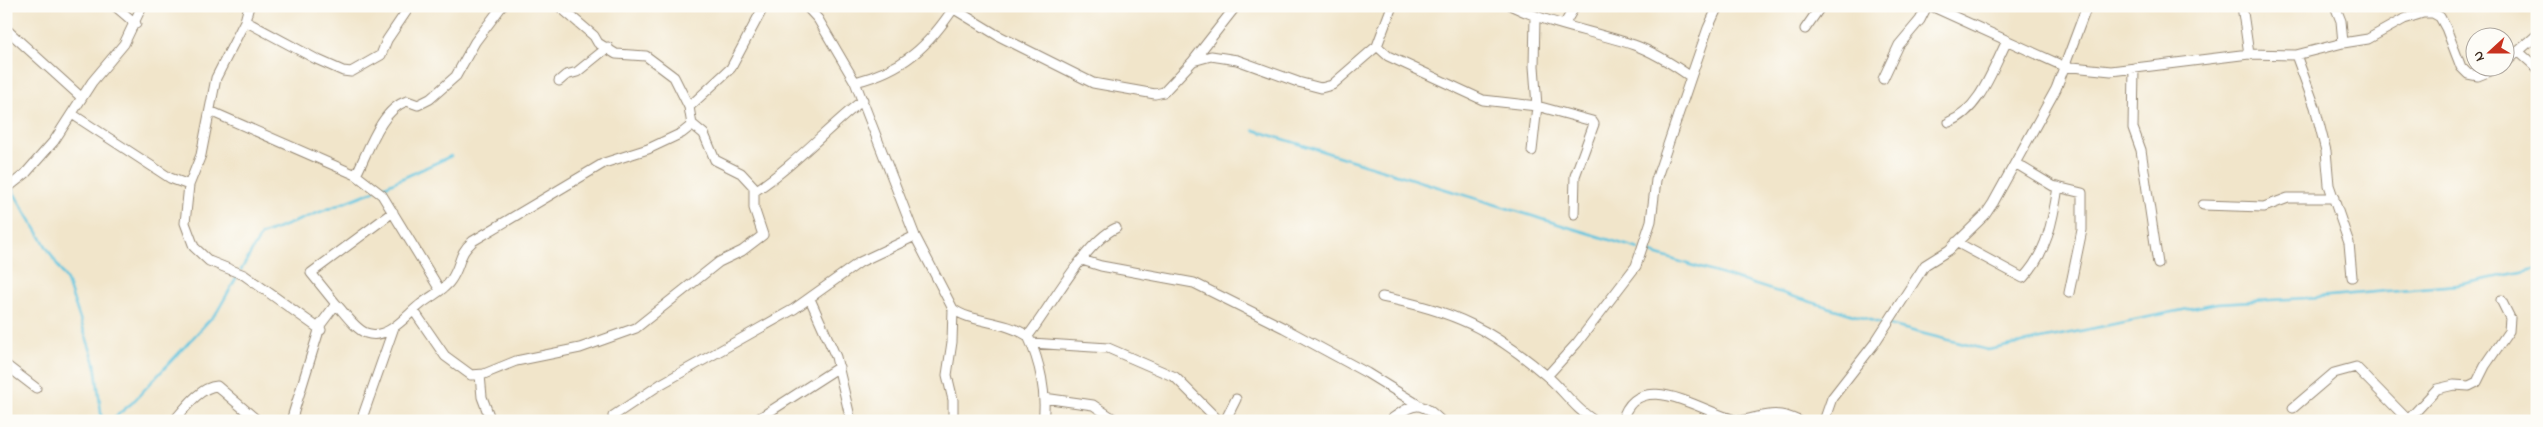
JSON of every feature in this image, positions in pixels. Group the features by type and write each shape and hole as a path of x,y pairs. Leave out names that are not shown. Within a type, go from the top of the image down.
{"street":[{"path":"116,6 136,24"},
{"path":"6,189 18,180 48,150 82,97 124,44 136,24 142,6"},
{"path":"249,6 245,21 216,78 200,155 189,185 185,223 194,247 209,261 240,274 321,330"},
{"path":"245,21 316,59 343,71 351,72 381,55 387,40 410,6"},
{"path":"356,175 380,129 398,104 408,101 418,105 430,99 456,76 475,42 502,6"},
{"path":"414,311 445,356 466,373 480,375 516,362 580,348 636,328 719,262 742,251 763,235 754,208 754,191 741,173 715,160 704,134 692,124 689,106 674,77 646,56 616,54 608,47 598,43 594,36 559,6"},
{"path":"689,106 731,68 764,6"},
{"path":"806,6 818,19 855,82 915,236 953,309 952,342 947,375 952,400 953,421"},
{"path":"855,82 880,76 908,61 954,8 997,34 1093,82 1155,94 1164,92 1193,61 1236,6"},
{"path":"1193,61 1202,57 1222,56 1321,88 1332,85 1377,46 1392,6"},
{"path":"1512,6 1535,17 1635,46 1674,65 1692,77"},
{"path":"1564,25 1575,6"},
{"path":"1547,376 1577,343 1636,266 1651,220 1656,180 1708,28 1718,6"},
{"path":"1805,29 1821,6"},
{"path":"1882,79 1899,45 1920,20 1927,6"},
{"path":"1931,6 2063,66 2111,71 2249,54 2296,55 2342,43 2368,39 2404,20 2433,10 2446,28 2461,67 2466,72"},
{"path":"1824,421 1832,398 1874,344 1925,265 1956,242 1984,215 2056,89 2087,6"},
{"path":"2242,6 2249,54"},
{"path":"2335,6 2341,21 2342,43"},
{"path":"1532,151 1537,106 1534,66 1535,17"},
{"path":"6,29 82,97"},
{"path":"2516,54 2537,35"},
{"path":"1949,122 1964,115 1975,101 2007,40"},
{"path":"1377,46 1388,56 1483,100 1537,106 1592,121 1594,124 1575,176 1574,214"},
{"path":"559,81 566,75 577,72 608,47"},
{"path":"2519,52 2537,68"},
{"path":"2296,55 2312,93 2326,151 2329,185 2349,243 2352,277"},
{"path":"2134,68 2133,128 2141,150 2158,264"},
{"path":"754,191 780,175 818,142 839,119 863,100"},
{"path":"210,111 356,175 382,196 440,290"},
{"path":"72,114 170,178 189,185"},
{"path":"393,212 311,273 336,304 366,333 375,334 394,328 448,285 454,276 463,250 474,241 604,164 648,150 682,133 692,124"},
{"path":"2015,163 2058,187 2082,193 2082,230 2069,293"},
{"path":"1956,242 2023,278 2042,254 2054,212 2058,187"},
{"path":"2203,205 2264,206 2288,198 2334,198"},
{"path":"1030,340 1082,260 1104,235 1116,228"},
{"path":"613,416 661,384 810,299 860,262 915,236"},
{"path":"1082,260 1101,266 1194,283 1284,328 1367,373 1430,410 1441,421"},
{"path":"1382,297 1424,306 1468,322 1506,344 1547,376 1578,408 1595,421"},
{"path":"810,299 839,367 851,421"},
{"path":"2293,408 2334,373 2356,367 2409,420 2436,389 2454,385 2469,386 2477,382 2485,366 2509,330 2510,318 2501,300"},
{"path":"291,421 323,320 336,304"},
{"path":"953,309 964,316 999,322 1030,340 1108,348 1175,377 1219,421"},
{"path":"361,421 394,328"},
{"path":"1030,340 1037,361 1044,398 1043,421"},
{"path":"6,365 36,388"},
{"path":"755,421 839,367"},
{"path":"480,375 482,397 491,421"},
{"path":"174,421 196,397 206,390 217,386 258,421"},
{"path":"1622,421 1625,410 1632,402 1658,394 1698,403 1730,419 1740,421 1774,413 1784,414 1799,421"},
{"path":"1044,398 1093,405 1117,421"},
{"path":"1225,421 1236,399"},
{"path":"1393,418 1409,406 1417,404"}],"waterway":[{"path":"1254,130 1639,249"},
{"path":"379,189 451,156"},
{"path":"11,188 67,281 95,363 102,421"},
{"path":"241,270 261,235 374,191"},
{"path":"1645,251 1883,324"},
{"path":"1889,325 1988,350 2217,303 2306,298 2457,285 2537,269"},
{"path":"110,421 132,403 217,312 238,275"}]}
